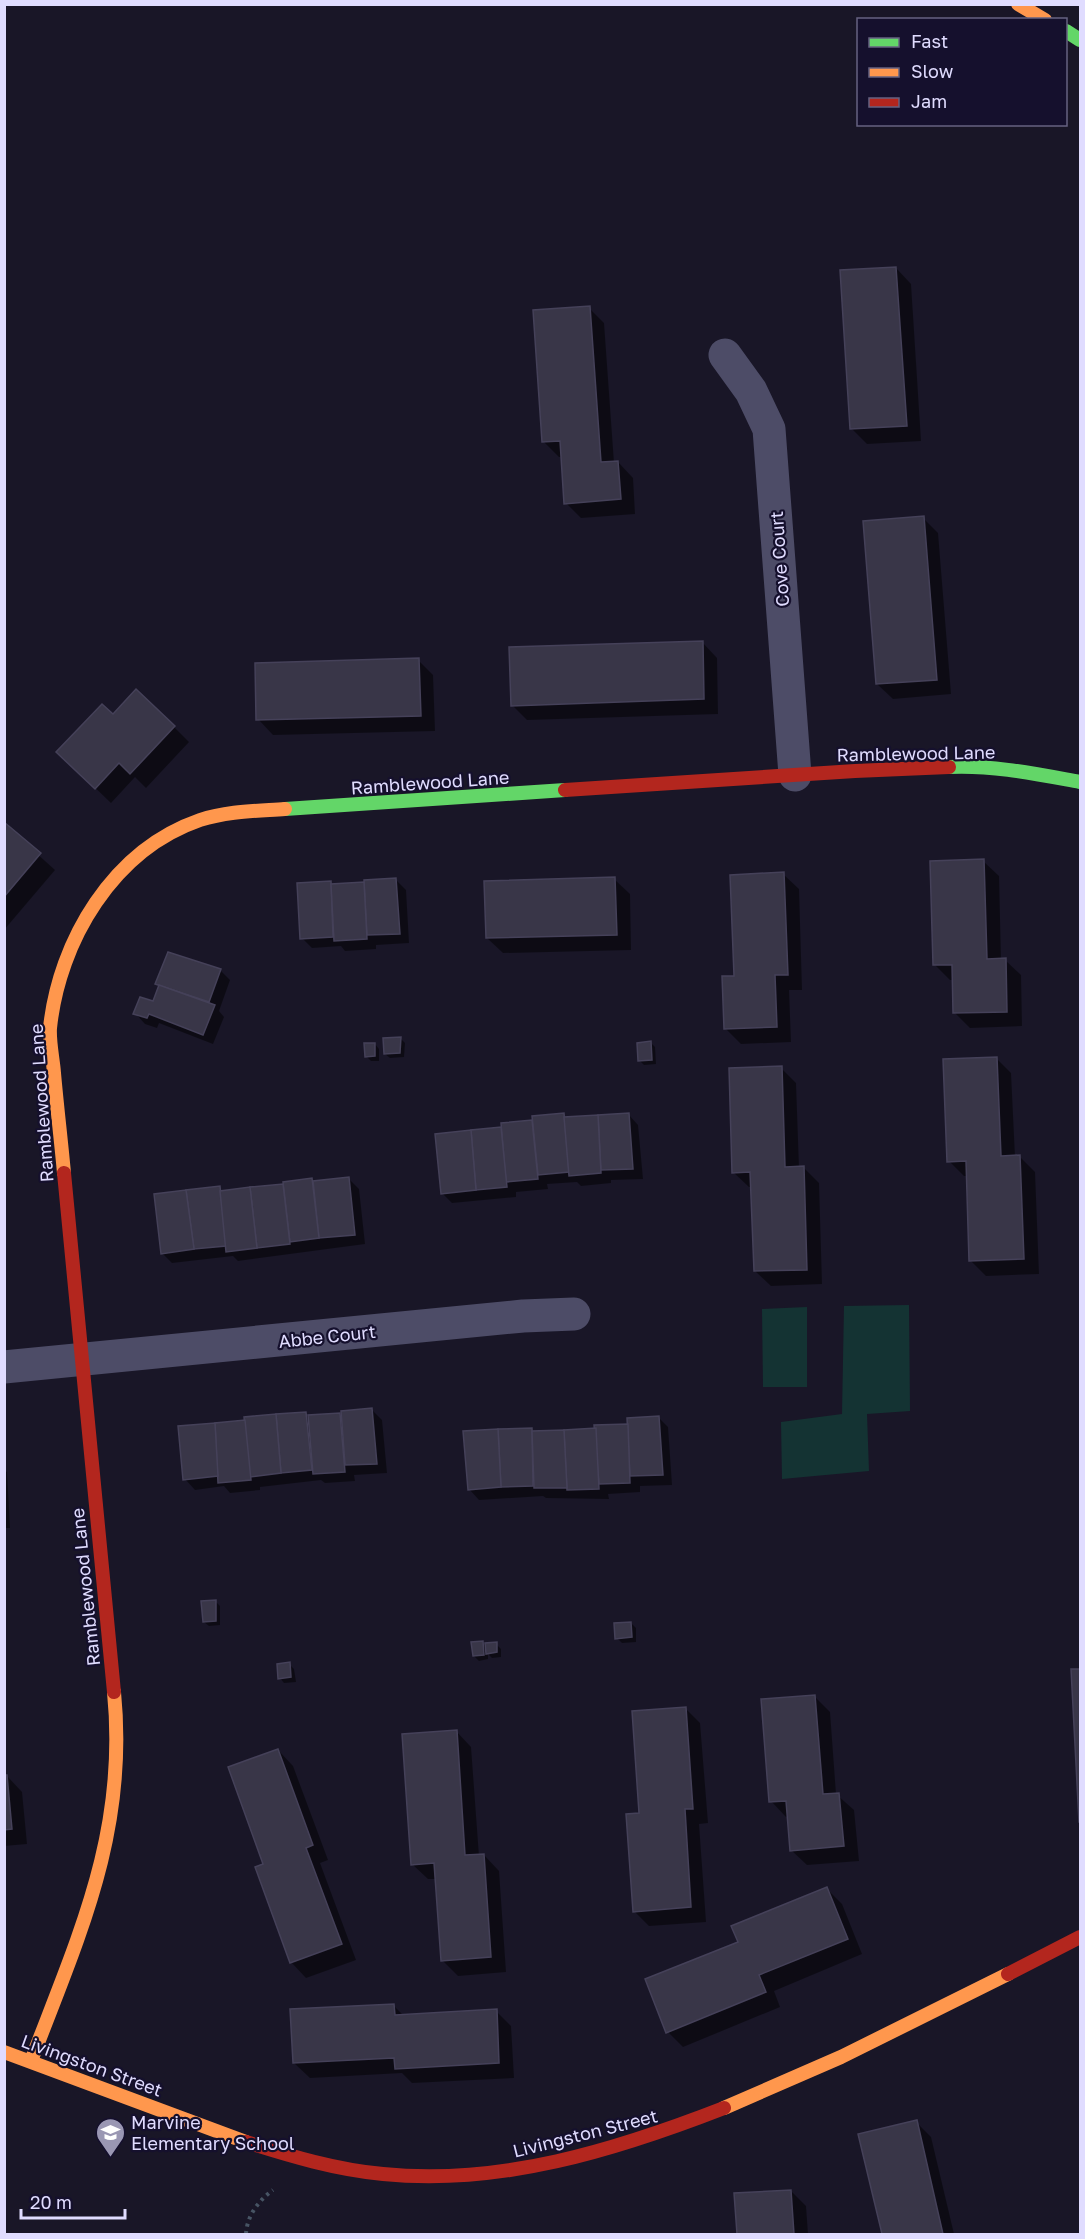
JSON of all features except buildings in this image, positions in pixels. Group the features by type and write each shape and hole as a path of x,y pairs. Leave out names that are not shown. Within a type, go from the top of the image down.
{"street":[{"path":"1018,4 1042,18"},
{"name":"Cove Court","path":"725,356 751,391 769,429 795,775"},
{"name":"Ramblewood Lane","path":"31,2061 90,1907 108,1838 115,1770 116,1710 50,1030 56,994 65,962 77,935 119,874 136,858 176,831 196,821 226,813 795,775 978,766 1012,769 1080,782"},
{"name":"Abbe Court","path":"4,1367 523,1316 574,1314"},
{"name":"Livingston Street","path":"4,2052 242,2141 300,2158 398,2176 500,2172 614,2148 685,2125 822,2066 1080,1937"}],"path":[{"path":"246,2235 247,2224 258,2203 273,2190"}],"green space":[{"path":"909,1305 910,1411 867,1414 869,1471 782,1479 781,1422 842,1414 844,1306"},
{"path":"807,1307 807,1387 763,1387 762,1309"}],"traffic: fast":[{"path":"1067,32 1080,40"},
{"path":"949,767 999,769 1080,782"},
{"path":"285,809 565,790"}],"traffic: slow":[{"path":"1018,4 1042,18"},
{"path":"64,1173 50,1028 55,995 78,932 96,903 117,876 141,853 169,834 200,820 221,815 285,809"},
{"path":"31,2061 82,1926 107,1837 114,1791 116,1743 114,1692"},
{"path":"724,2108 841,2057 1008,1974"},
{"path":"4,2052 246,2142"}],"traffic: jam":[{"path":"565,790 949,767"},
{"path":"64,1173 114,1692"},
{"path":"1008,1974 1080,1937"},
{"path":"246,2142 314,2162 366,2172 427,2176 470,2175 514,2169 599,2151 724,2108"}],"place":[{"name":"Marvine Elementary School","path":"110,2158"}]}
